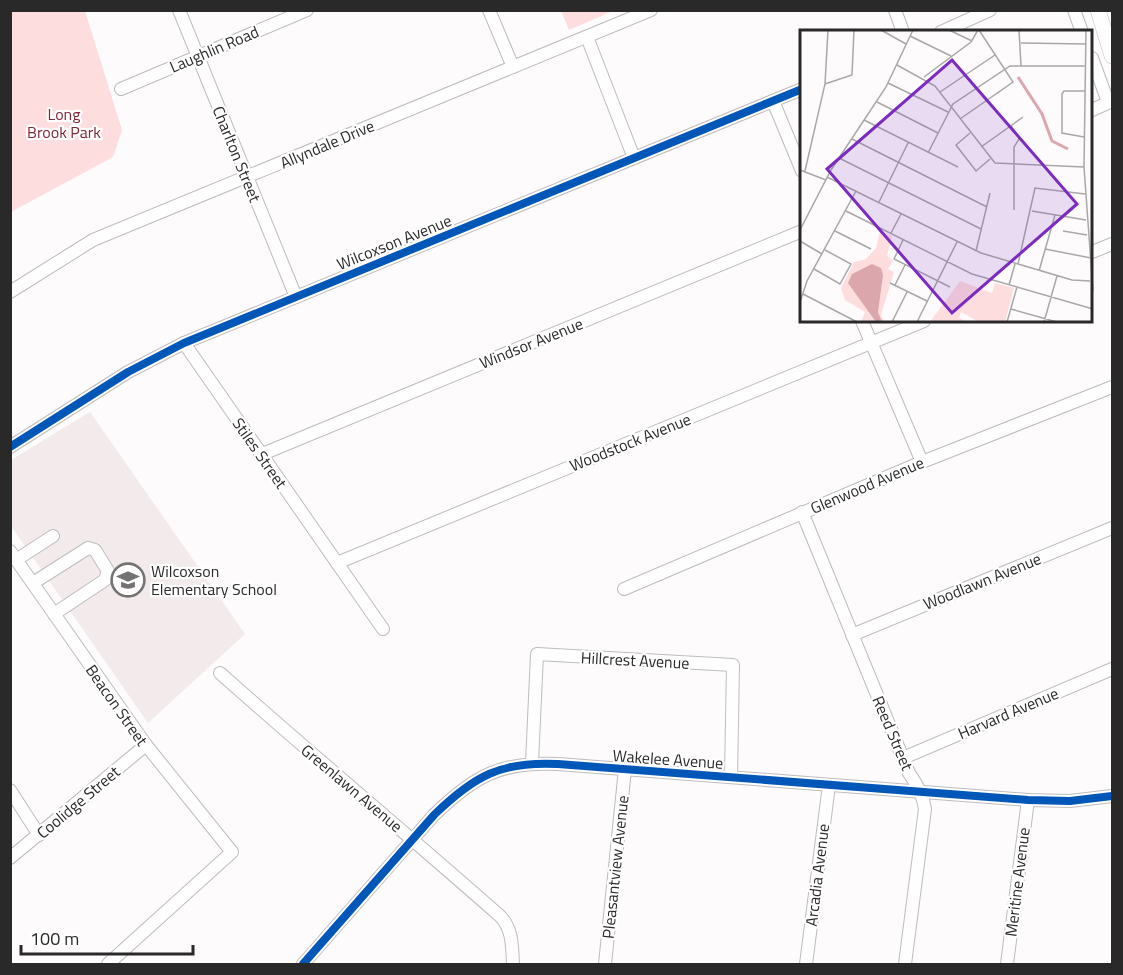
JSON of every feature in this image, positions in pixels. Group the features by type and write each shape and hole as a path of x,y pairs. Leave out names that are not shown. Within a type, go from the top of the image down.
{"main road":[{"path":"1098,10 1113,56"}],"street":[{"name":"Charlton Street","path":"179,10 296,297"},
{"name":"Laughlin Road","path":"121,89 307,10"},
{"path":"489,10 513,67"},
{"name":"Allyndale Drive","path":"10,292 93,240 651,10"},
{"path":"895,10 902,30"},
{"path":"945,30 990,10"},
{"path":"1074,10 1081,30"},
{"path":"587,37 634,158"},
{"path":"1093,110 1110,102 1095,79"},
{"name":"Wilcoxson Avenue","path":"10,447 128,372 184,344 800,90"},
{"path":"773,101 800,166"},
{"name":"Windsor Avenue","path":"260,455 800,232"},
{"path":"1093,252 1113,244"},
{"path":"862,322 922,462"},
{"name":"Woodstock Avenue","path":"336,563 922,322"},
{"name":"Stiles Street","path":"184,344 383,629"},
{"name":"Glenwood Avenue","path":"624,589 922,462 1113,387"},
{"name":"Reed Street","path":"802,512 909,773 921,792 925,809 905,964"},
{"name":"Woodlawn Avenue","path":"852,635 1113,528"},
{"path":"13,555 53,536"},
{"path":"33,583 88,548 95,550 108,571 105,580 54,614"},
{"name":"Beacon Street","path":"13,555 146,745 232,852 108,964"},
{"name":"Hillcrest Avenue","path":"532,763 537,654 733,665 731,777"},
{"name":"Harvard Avenue","path":"903,758 1113,669"},
{"name":"Greenlawn Avenue","path":"220,673 506,922 512,938 513,964"},
{"name":"Coolidge Street","path":"10,858 146,745"},
{"name":"Wakelee Avenue","path":"303,964 444,805 477,780 498,769 532,763 1028,800 1070,801 1113,796"},
{"name":"Pleasantview Avenue","path":"605,964 625,769"},
{"name":"Arcadia Avenue","path":"806,964 829,785"},
{"path":"10,790 39,835"},
{"name":"Meritine Avenue","path":"1007,964 1028,800"}],"shaded area":[{"name":"Wilcoxson Elementary School","path":"90,412 245,634 148,723 11,526 11,460"}],"green space":[{"name":"Long Brook Park","path":"11,10 85,11 122,130 113,157 11,212"},
{"path":"561,11 613,11 569,30"}],"cycle path":[{"path":"10,447 128,372 184,343 800,90"},
{"path":"303,964 448,801 476,781 520,765 558,764 1028,800 1070,801 1112,796"}],"place":[{"name":"Wilcoxson Elementary School","path":"128,580"}]}
